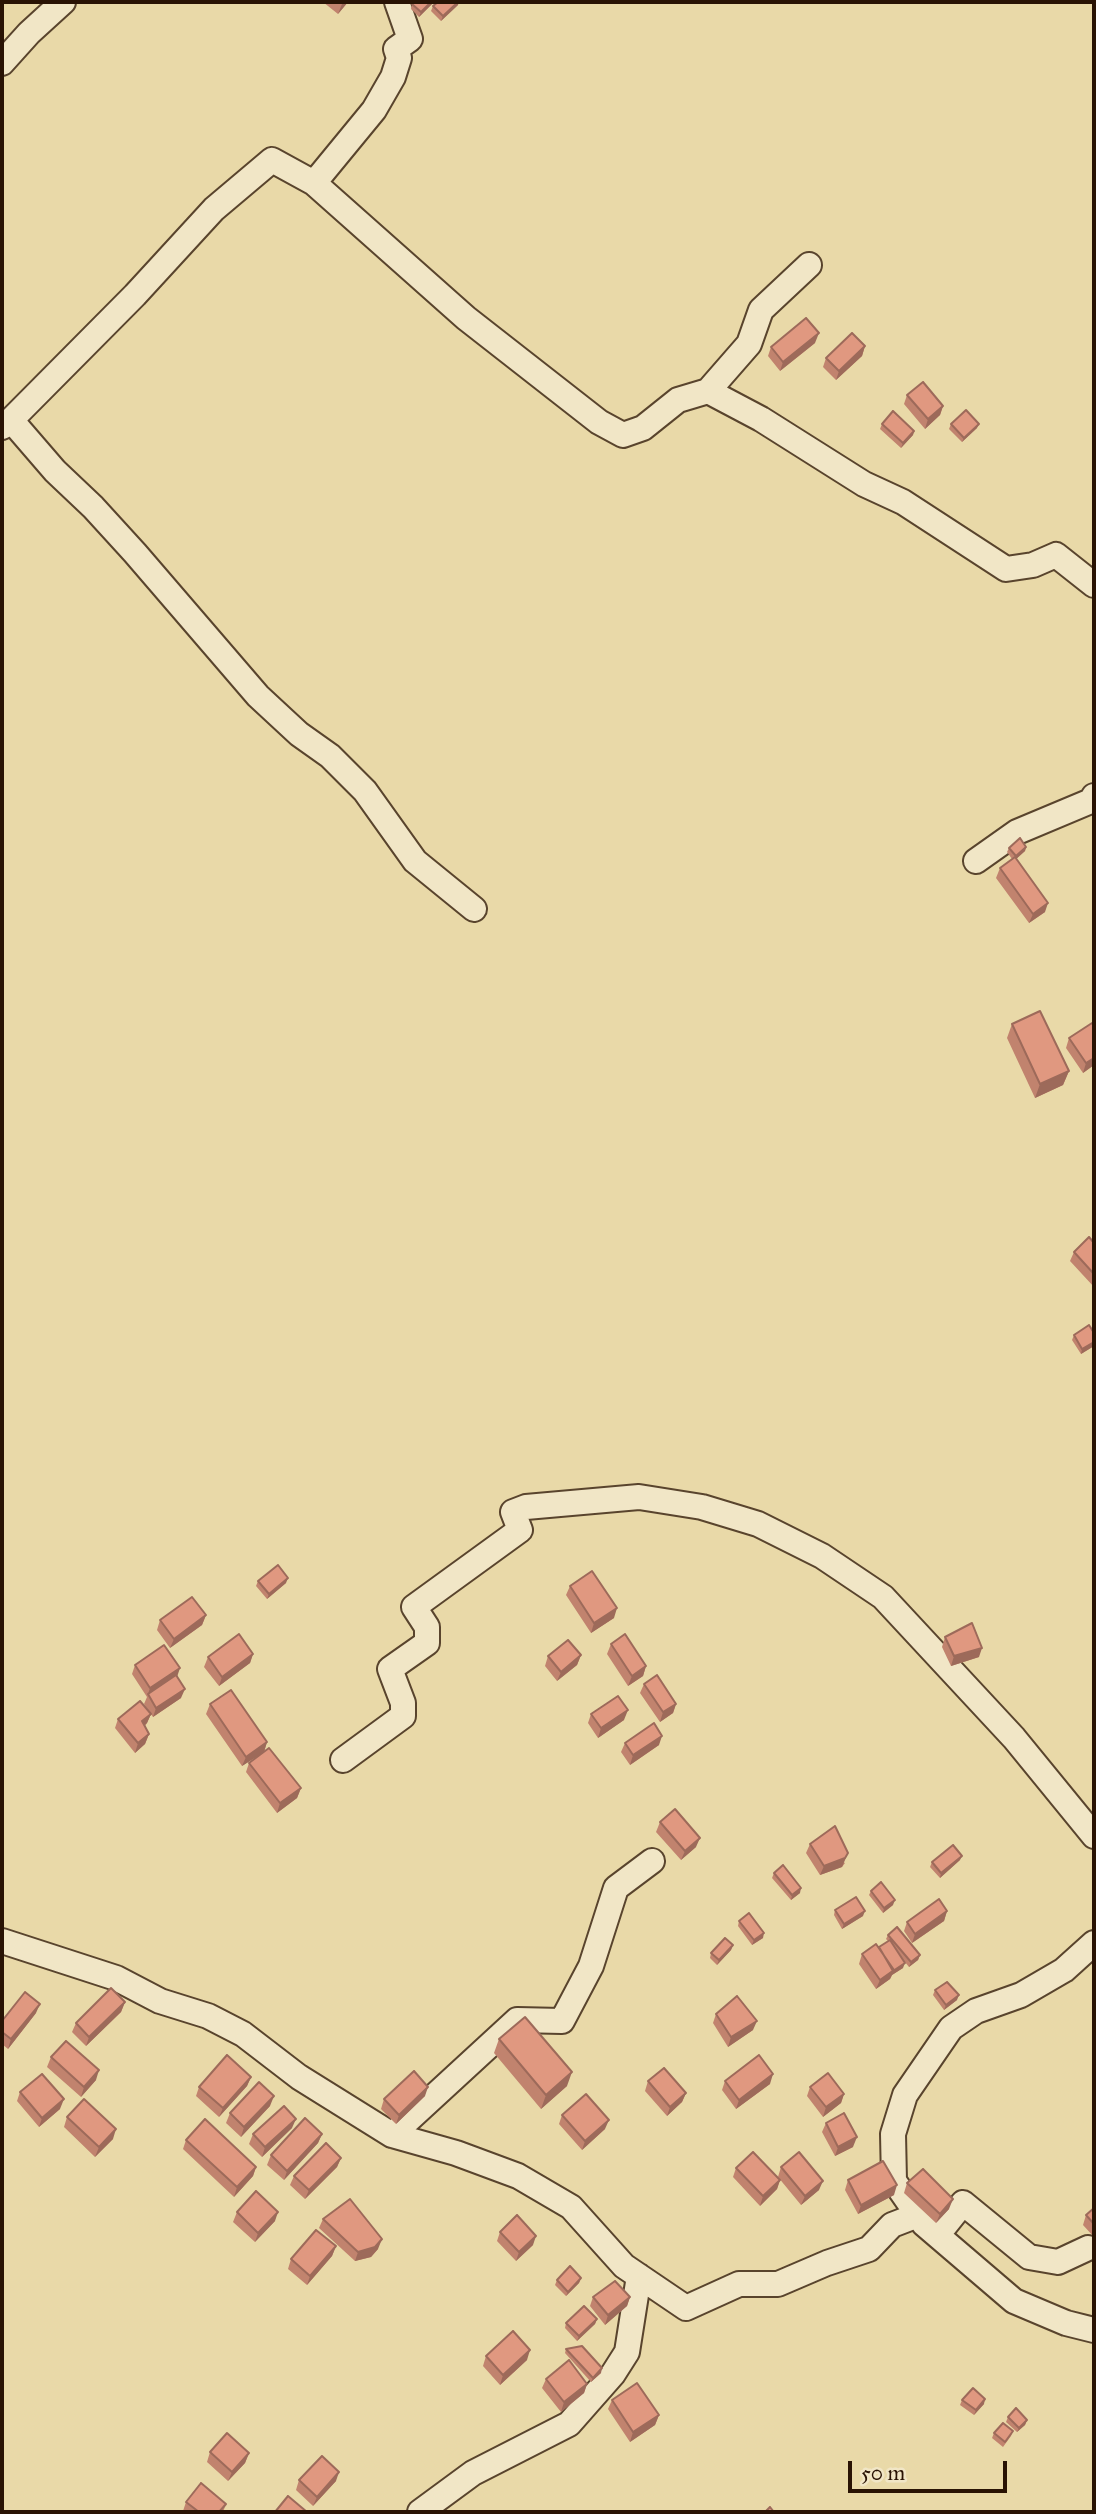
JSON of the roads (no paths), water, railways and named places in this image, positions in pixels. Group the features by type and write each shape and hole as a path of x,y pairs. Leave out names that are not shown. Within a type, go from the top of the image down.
{"street":[{"path":"2,63 29,33 63,2"},
{"path":"314,183 374,110 393,77 399,58 396,49 410,39 397,2"},
{"path":"474,909 415,861 365,791 330,756 299,734 258,696 135,553 7,423 135,295 214,209 272,160 314,183 466,318 599,422 622,435 643,428 678,400 708,391 749,344 761,310 809,265"},
{"path":"708,391 761,419 864,484 903,502 1006,569 1033,565 1056,555 1094,585"},
{"path":"976,861 1017,832 1091,800 1094,796"},
{"path":"343,1760 403,1716 403,1703 390,1669 427,1643 427,1628 414,1607 520,1530 513,1511 526,1507 639,1497 702,1507 758,1524 822,1556 883,1597 1014,1738 1094,1836"},
{"path":"392,2135 517,2020 562,2021 591,1966 616,1888 652,1861"},
{"path":"2,1941 116,1978 160,2001 208,2016 243,2035 299,2077 392,2135 456,2153 518,2176 571,2207 624,2266 687,2308 739,2284 778,2284 869,2249 892,2225 918,2215 943,2228 963,2203 1030,2257 1058,2262 1088,2248"},
{"path":"1094,1943 1064,1970 1021,1995 976,2011 951,2028 905,2095 893,2134 894,2181 925,2224 1014,2301 1066,2323 1094,2330"},
{"path":"420,2512 473,2473 569,2424 613,2374 627,2352 639,2276"}]}
